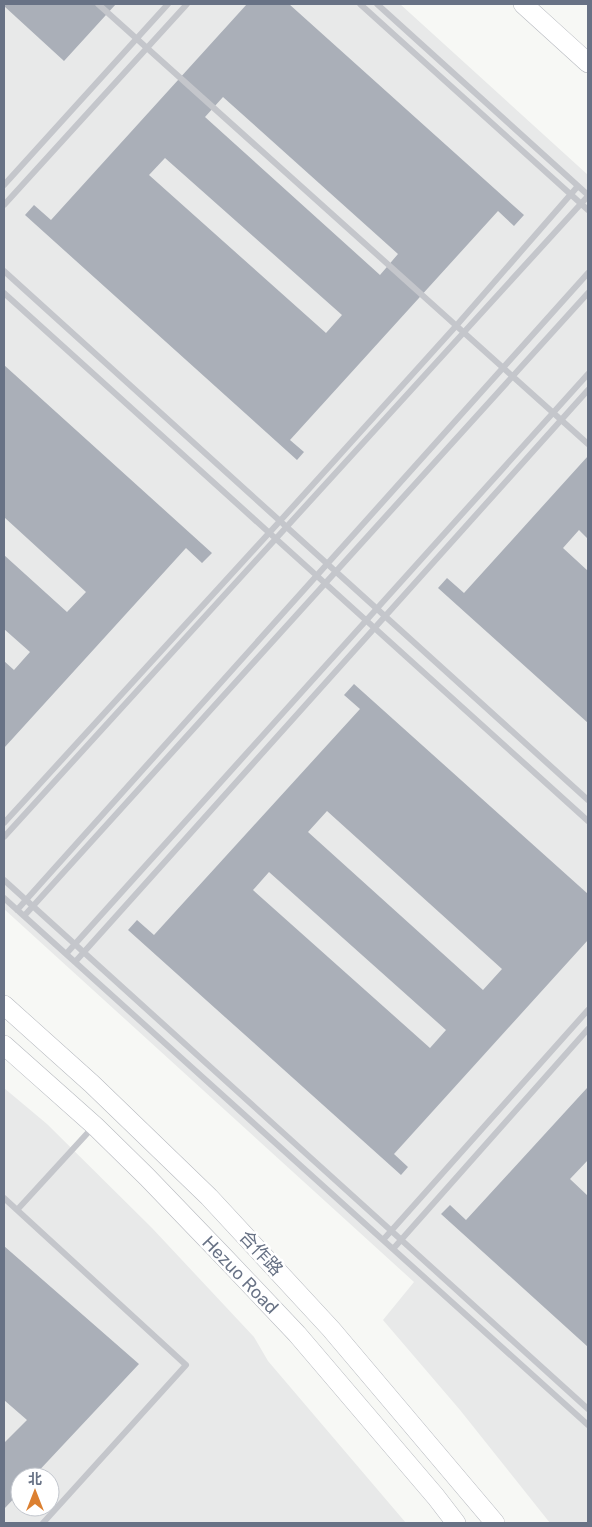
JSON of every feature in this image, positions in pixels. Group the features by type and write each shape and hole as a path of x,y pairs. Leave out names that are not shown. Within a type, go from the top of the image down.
{"main road":[{"path":"523,4 588,63"},
{"name":"合作路","path":"4,1005 92,1084 209,1197 331,1329 495,1523"},
{"name":"Hezuo Road","path":"4,1045 95,1126 147,1177 297,1334 456,1523"}],"lane":[{"path":"98,4 588,444"},
{"path":"4,185 168,4"},
{"path":"4,205 187,4"},
{"path":"360,4 588,210"},
{"path":"4,837 588,195 377,4"},
{"path":"4,823 456,326 578,186"},
{"path":"4,270 588,800"},
{"path":"18,910 588,272"},
{"path":"4,293 588,821"},
{"path":"24,916 588,293"},
{"path":"66,954 588,374"},
{"path":"76,962 588,390"},
{"path":"4,880 588,1409"},
{"path":"4,898 588,1425"},
{"path":"383,1240 588,1010"},
{"path":"393,1249 588,1029"},
{"path":"17,1210 95,1126"},
{"path":"4,1198 186,1365 42,1523"}],"shaded area":[{"path":"4,4 400,4 588,175 588,1523 550,1523 460,1410 383,1320 414,1282 4,909"},
{"path":"4,1088 47,1124 152,1228 254,1337 268,1361 406,1523 4,1523"}],"building":[{"path":"4,4 116,4 64,61"},
{"path":"247,4 289,4 524,215 514,226 498,211 290,440 304,452 297,460 25,215 34,205 51,220","holes":["223,97 398,254 380,275 205,117","165,158 342,315 326,333 149,175"]},
{"path":"4,365 212,553 202,563 186,548 4,748 4,661 14,670 30,652 4,629 4,555 67,612 86,592 4,517"},
{"path":"588,456 588,539 579,530 563,548 588,571 588,723 438,588 447,578 464,593"},
{"path":"354,684 588,894 588,940 394,1154 408,1167 401,1175 128,930 137,920 154,935 360,709 344,695","holes":["327,811 502,969 483,990 308,832","269,872 446,1030 430,1048 253,890"]},
{"path":"587,1088 588,1160 570,1179 588,1196 588,1347 441,1214 450,1205 466,1220"},
{"path":"4,1246 139,1364 42,1467 10,1467 10,1503 4,1509 4,1443 27,1420 4,1400"}]}
